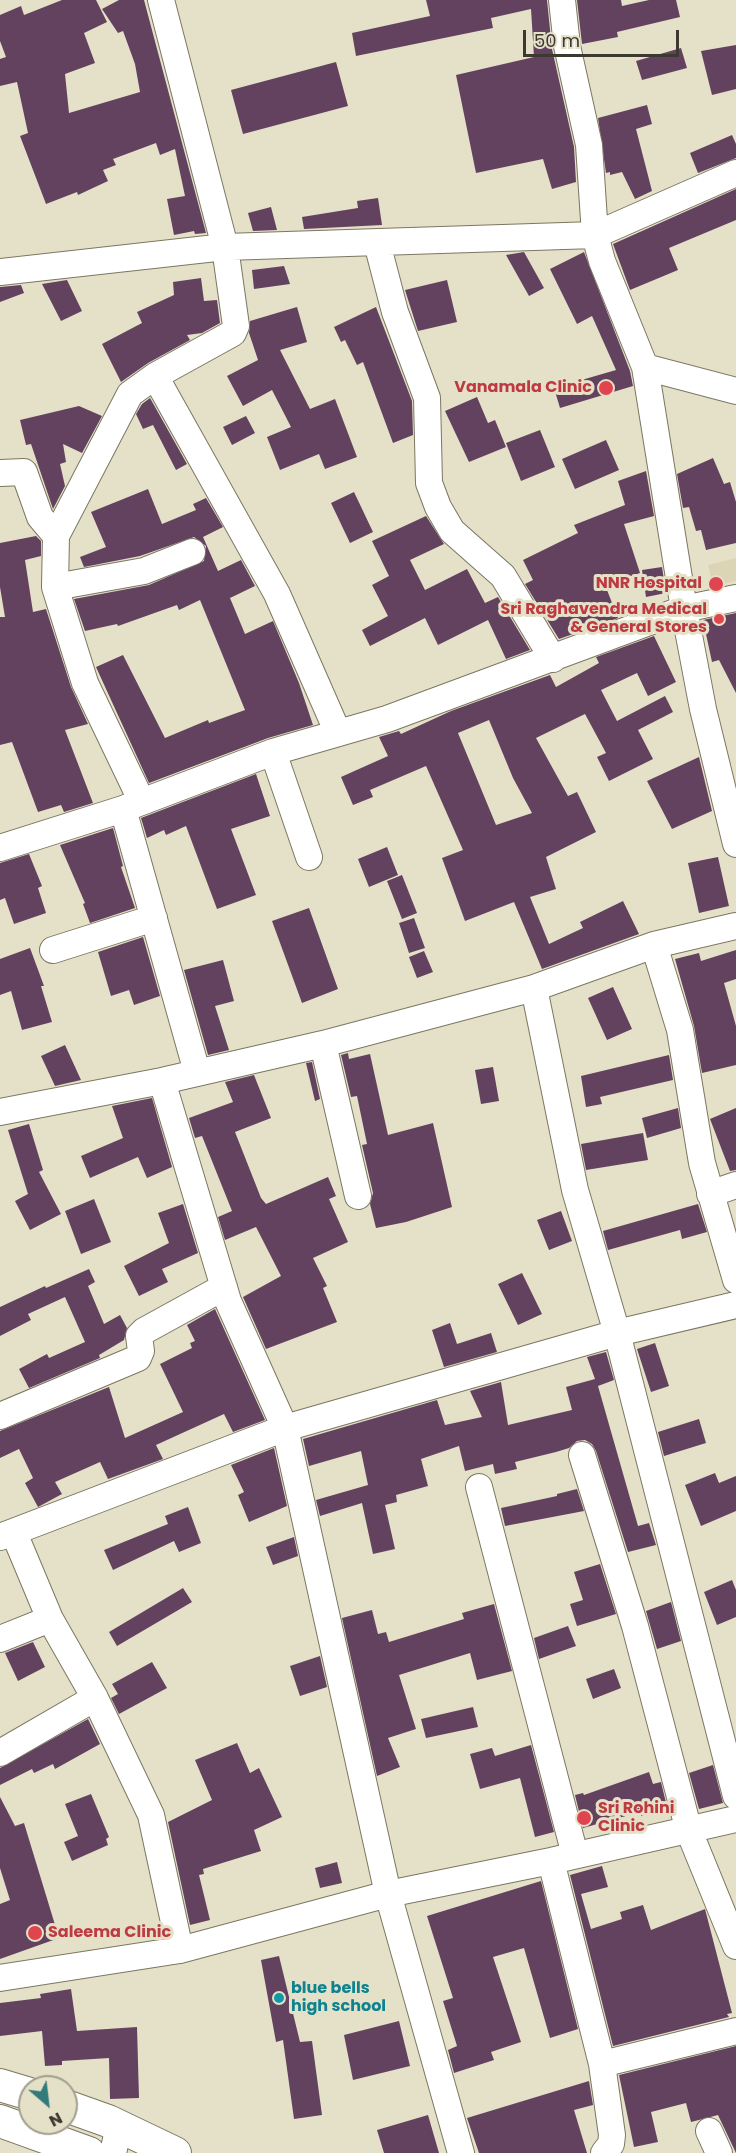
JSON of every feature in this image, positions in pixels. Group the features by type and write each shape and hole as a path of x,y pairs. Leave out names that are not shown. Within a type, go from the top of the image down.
{"main road":[{"path":"0,2085 18,2090"},
{"path":"78,2114 116,2139 175,2153"},
{"path":"0,2121 88,2153"}],"street":[{"path":"161,0 225,247 236,316 235,329 154,376 130,394 56,536 55,587 85,683 132,804 154,918 197,1072"},
{"path":"562,0 567,46 589,145 595,235 602,261 645,367 684,609 703,709 736,844"},
{"path":"0,272 225,247 595,235 736,173"},
{"path":"378,243 395,312 427,398 429,483 438,507 452,531 503,576 553,659"},
{"path":"645,367 736,391"},
{"path":"154,376 277,594 338,733"},
{"path":"0,473 24,472 40,517 56,536"},
{"path":"55,587 144,571 192,552"},
{"path":"0,848 132,804 273,752 387,718 553,659 684,609 736,598"},
{"path":"273,752 309,857"},
{"path":"53,950 154,918"},
{"path":"0,1112 162,1081 323,1044 534,988 654,945 736,926"},
{"path":"654,945 680,1030 702,1163 736,1280"},
{"path":"534,988 575,1190 617,1333 736,1796"},
{"path":"323,1044 358,1196"},
{"path":"162,1081 224,1287 285,1428 388,1894 461,2153"},
{"path":"710,1194 736,1185"},
{"path":"0,1416 138,1358 141,1351 140,1336 144,1331 224,1287"},
{"path":"180,1950 151,1815 95,1698 50,1619 7,1535 285,1428 617,1333 736,1305"},
{"path":"582,1455 635,1626 689,1831 736,1946"},
{"path":"479,1487 563,1858 602,2064 612,2135 611,2144 604,2153"},
{"path":"0,1639 50,1619"},
{"path":"0,1753 95,1698"},
{"path":"0,1978 180,1950 388,1894 689,1831 736,1818"},
{"path":"602,2064 736,2031"}],"shaded area":[{"path":"736,558 736,581 713,586 708,565"}],"building":[{"path":"62,0 96,0 107,22 84,33 95,63 65,74 69,113 140,92 135,64 123,31 118,33 102,9 119,0 144,0 206,233 195,234 194,231 174,235 167,199 185,196 175,149 160,155 156,143 113,159 116,165 103,170 108,181 78,195 77,192 46,204 20,136 28,133 17,82 0,86 0,59 6,57 0,41 0,15 21,6 24,15"},
{"path":"426,0 547,0 552,49 574,147 576,182 552,189 543,159 476,173 456,75 534,57 531,9 491,18 493,28 356,56 352,33 430,16"},
{"path":"577,0 621,0 622,6 649,0 676,0 680,17 617,32 618,37 582,44"},
{"path":"736,45 736,89 712,95 701,51"},
{"path":"681,48 687,68 642,80 636,61"},
{"path":"336,62 348,106 243,134 231,90"},
{"path":"647,105 652,124 636,129 652,191 635,199 622,172 610,175 610,172 606,173 598,118"},
{"path":"732,135 736,144 736,158 698,173 690,153"},
{"path":"736,189 736,220 669,248 678,270 630,290 613,244"},
{"path":"378,198 382,225 304,229 302,217 358,208 357,201"},
{"path":"271,207 277,230 253,231 248,213"},
{"path":"524,252 544,288 529,296 506,255"},
{"path":"584,252 630,371 633,386 560,408 554,388 616,370 592,316 577,324 550,269"},
{"path":"284,266 290,284 254,289 252,270"},
{"path":"201,278 204,301 217,300 220,323 202,333 187,335 190,340 148,363 121,382 102,344 142,323 137,312 174,295 173,282"},
{"path":"67,280 82,311 61,321 42,284"},
{"path":"447,280 457,322 418,331 405,290"},
{"path":"21,285 24,293 0,302 0,287"},
{"path":"297,307 307,342 280,350 310,409 335,399 357,457 325,469 319,454 280,470 267,437 291,427 272,390 243,406 227,376 258,360 249,333 250,321"},
{"path":"376,307 412,401 413,435 393,443 363,362 357,365 345,340 341,342 334,327"},
{"path":"477,397 488,423 495,420 506,447 469,462 445,411"},
{"path":"150,398 187,464 176,470 153,425 143,429 136,414 142,404"},
{"path":"79,406 102,416 82,453 63,444 66,462 60,464 65,486 53,509 31,444 26,445 20,420"},
{"path":"246,416 255,433 232,445 223,427"},
{"path":"540,430 555,467 521,481 506,443"},
{"path":"606,440 619,470 575,489 562,459"},
{"path":"713,458 724,484 730,482 736,502 736,543 706,550 701,530 696,531 689,507 683,508 677,474"},
{"path":"646,471 654,516 624,524 640,573 605,585 618,618 559,639 525,584 533,580 523,560 578,533 574,525 625,505 618,481"},
{"path":"148,489 162,524 196,510 193,504 206,498 223,527 203,537 218,571 241,560 255,586 230,598 245,634 273,621 299,683 313,725 268,738 149,783 96,667 123,655 165,738 208,720 209,723 245,710 200,600 179,610 177,605 118,626 117,624 85,631 74,599 149,585 204,561 206,546 194,537 140,556 84,567 80,557 106,547 91,512"},
{"path":"354,492 373,532 350,543 331,503"},
{"path":"426,516 444,544 410,560 425,590 467,569 485,603 498,597 530,650 506,659 488,620 438,645 425,618 370,646 362,630 388,616 372,585 389,576 372,541"},
{"path":"36,536 41,541 41,556 25,560 33,612 46,609 71,687 88,724 65,730 93,803 64,812 61,805 38,812 12,742 0,745 0,617 5,617 0,587 0,543"},
{"path":"662,567 666,593 646,597 642,570"},
{"path":"736,613 736,693 719,660 712,662 703,620"},
{"path":"654,636 676,682 648,696 637,673 601,690 617,721 665,696 673,712 638,730 653,759 609,781 597,757 606,753 585,714 536,738 568,796 577,792 596,832 546,857 556,889 530,897 549,944 583,928 580,922 623,901 639,934 542,969 514,902 465,921 442,858 463,850 426,766 370,790 373,797 353,805 341,777 388,756 379,737 399,731 401,734 451,711 550,675 556,687 599,663 596,657","holes":["489,720 513,778 532,813 496,825 458,733"]},
{"path":"699,757 712,811 672,829 647,781"},
{"path":"256,774 270,816 231,829 256,895 217,909 186,826 166,835 164,830 147,838 141,818"},
{"path":"113,828 123,866 121,867 135,908 90,923 83,904 85,903 60,845"},
{"path":"387,847 398,875 369,887 358,859"},
{"path":"29,854 42,886 38,888 46,913 14,924 5,898 0,900 0,863"},
{"path":"718,857 729,906 699,913 688,863"},
{"path":"402,875 417,913 402,919 387,881"},
{"path":"309,908 338,989 302,1003 272,921"},
{"path":"414,918 425,948 409,953 399,923"},
{"path":"143,937 160,996 134,1005 129,990 111,996 98,952"},
{"path":"30,948 44,986 41,986 52,1022 22,1030 11,991 0,995 0,959"},
{"path":"736,950 736,979 724,983 736,1026 736,1065 702,1073 694,1026 675,959 699,953 701,961"},
{"path":"424,951 433,972 417,978 409,957"},
{"path":"223,960 234,1001 215,1006 229,1050 208,1055 184,970"},
{"path":"613,987 632,1029 607,1040 588,998"},
{"path":"65,1045 81,1080 55,1086 41,1056"},
{"path":"348,1053 349,1059 370,1054 388,1135 433,1123 452,1207 406,1222 376,1228 370,1204 373,1193 362,1145 367,1144 357,1096 351,1097 341,1055"},
{"path":"669,1055 673,1080 600,1097 602,1104 586,1107 581,1076"},
{"path":"312,1062 320,1099 315,1101 306,1063"},
{"path":"493,1067 499,1101 481,1104 475,1070"},
{"path":"254,1075 271,1118 235,1132 261,1198 266,1204 328,1177 336,1196 329,1199 348,1242 313,1258 327,1286 323,1288 337,1322 266,1349 243,1297 281,1276 256,1227 225,1240 218,1217 232,1211 202,1136 195,1138 189,1118 233,1102 225,1082"},
{"path":"152,1098 172,1167 147,1178 138,1157 90,1178 81,1156 123,1138 112,1106"},
{"path":"678,1108 681,1128 647,1138 642,1118"},
{"path":"736,1108 736,1170 730,1171 710,1119"},
{"path":"29,1124 43,1170 39,1172 61,1214 30,1230 15,1201 28,1194 8,1130"},
{"path":"643,1133 648,1160 586,1170 581,1144"},
{"path":"94,1199 111,1242 81,1254 65,1211"},
{"path":"183,1204 198,1253 162,1269 168,1282 139,1296 124,1266 169,1243 158,1213"},
{"path":"698,1204 707,1232 682,1239 680,1230 608,1250 603,1231"},
{"path":"561,1211 572,1241 549,1250 537,1220"},
{"path":"89,1269 95,1282 88,1286 104,1324 120,1315 127,1328 124,1340 99,1355 100,1358 29,1388 19,1369 47,1354 49,1358 85,1342 65,1297 28,1314 31,1320 0,1336 0,1307"},
{"path":"522,1273 542,1314 518,1325 498,1284"},
{"path":"215,1309 265,1420 233,1432 224,1414 156,1445 163,1459 108,1479 100,1462 55,1482 62,1494 38,1507 25,1483 33,1478 19,1449 0,1458 0,1431 109,1387 125,1438 183,1412 160,1364 192,1348 190,1343 195,1341 187,1325"},
{"path":"450,1323 457,1344 491,1333 497,1352 444,1367 432,1330"},
{"path":"655,1343 669,1386 651,1392 637,1349"},
{"path":"606,1352 614,1380 598,1386 638,1526 649,1523 656,1545 628,1552 596,1451 592,1444 585,1440 577,1441 569,1448 515,1462 517,1469 495,1474 493,1464 465,1471 459,1446 421,1459 428,1486 396,1495 397,1502 385,1505 395,1549 373,1554 362,1503 320,1516 316,1500 368,1485 361,1451 309,1466 303,1439 437,1400 445,1425 482,1417 470,1391 501,1382 508,1425 572,1410 566,1387 595,1379 587,1357"},
{"path":"699,1419 706,1443 664,1456 658,1432"},
{"path":"274,1448 287,1506 249,1522 238,1495 244,1492 231,1465"},
{"path":"715,1473 719,1483 736,1476 736,1511 701,1526 685,1485"},
{"path":"577,1489 584,1511 505,1526 501,1508 557,1496 557,1494"},
{"path":"188,1507 201,1543 179,1552 174,1541 113,1570 104,1550 168,1524 165,1516"},
{"path":"294,1537 298,1556 273,1565 266,1547"},
{"path":"600,1564 616,1614 577,1626 570,1604 583,1600 574,1572"},
{"path":"732,1580 736,1590 736,1617 717,1625 704,1592"},
{"path":"183,1588 192,1602 117,1646 109,1632"},
{"path":"671,1602 681,1641 657,1649 646,1611"},
{"path":"494,1604 512,1671 477,1680 470,1653 399,1675 416,1729 388,1738 400,1767 377,1776 342,1618 372,1610 378,1634 386,1632 389,1642 464,1619 462,1613"},
{"path":"568,1626 576,1646 539,1659 534,1638"},
{"path":"33,1642 45,1667 18,1681 5,1653"},
{"path":"320,1656 327,1687 300,1696 290,1666"},
{"path":"152,1662 167,1688 119,1714 111,1698 118,1694 112,1684"},
{"path":"614,1669 621,1688 593,1699 586,1679"},
{"path":"473,1707 478,1727 426,1738 421,1719"},
{"path":"88,1719 100,1744 55,1769 53,1764 34,1773 32,1769 0,1785 0,1768"},
{"path":"237,1743 250,1773 259,1768 282,1817 254,1830 261,1851 203,1869 204,1874 199,1875 210,1920 190,1925 168,1822 212,1800 195,1760"},
{"path":"531,1745 554,1832 535,1837 520,1778 480,1789 470,1754 492,1748 495,1756"},
{"path":"713,1765 723,1803 699,1809 689,1773"},
{"path":"649,1772 653,1784 661,1782 667,1807 641,1816 640,1812 583,1828 575,1795 583,1793 584,1795"},
{"path":"91,1794 109,1837 106,1839 108,1845 72,1861 64,1842 78,1836 65,1804"},
{"path":"0,1797 15,1826 24,1823 59,1938 0,1959 0,1904 10,1900 0,1868"},
{"path":"337,1862 342,1883 320,1888 315,1868"},
{"path":"602,1866 608,1887 581,1894 591,1929 622,1919 620,1912 643,1905 651,1930 705,1909 732,2013 727,2014 729,2017 613,2046 570,1875"},
{"path":"541,1881 578,2029 550,2038 524,1948 493,1957 521,2042 491,2052 494,2060 454,2073 448,2050 457,2046 443,2001 453,1998 427,1916"},
{"path":"279,1956 300,2042 312,2041 322,2115 294,2119 283,2040 276,2042 261,1960"},
{"path":"71,1989 77,2031 137,2027 139,2098 110,2099 109,2058 62,2061 62,2065 45,2066 42,2031 0,2036 0,2003 41,1998 40,1994"},
{"path":"399,2021 410,2066 353,2080 344,2035"},
{"path":"736,2046 736,2153 718,2115 691,2122 686,2103 651,2112 658,2142 634,2147 619,2075"},
{"path":"589,2081 593,2105 574,2110 587,2153 479,2153 467,2118"},
{"path":"428,2115 439,2153 384,2153 377,2130"}],"place":[{"name":"Vanamala Clinic","path":"606,388"},
{"name":"NNR Hospital","path":"716,584"},
{"name":"Sri Raghavendra Medical & General Stores","path":"719,619"},
{"name":"Sri Rohini Clinic","path":"584,1818"},
{"name":"Saleema Clinic","path":"35,1933"},
{"name":"blue bells high school","path":"279,1998"}]}
